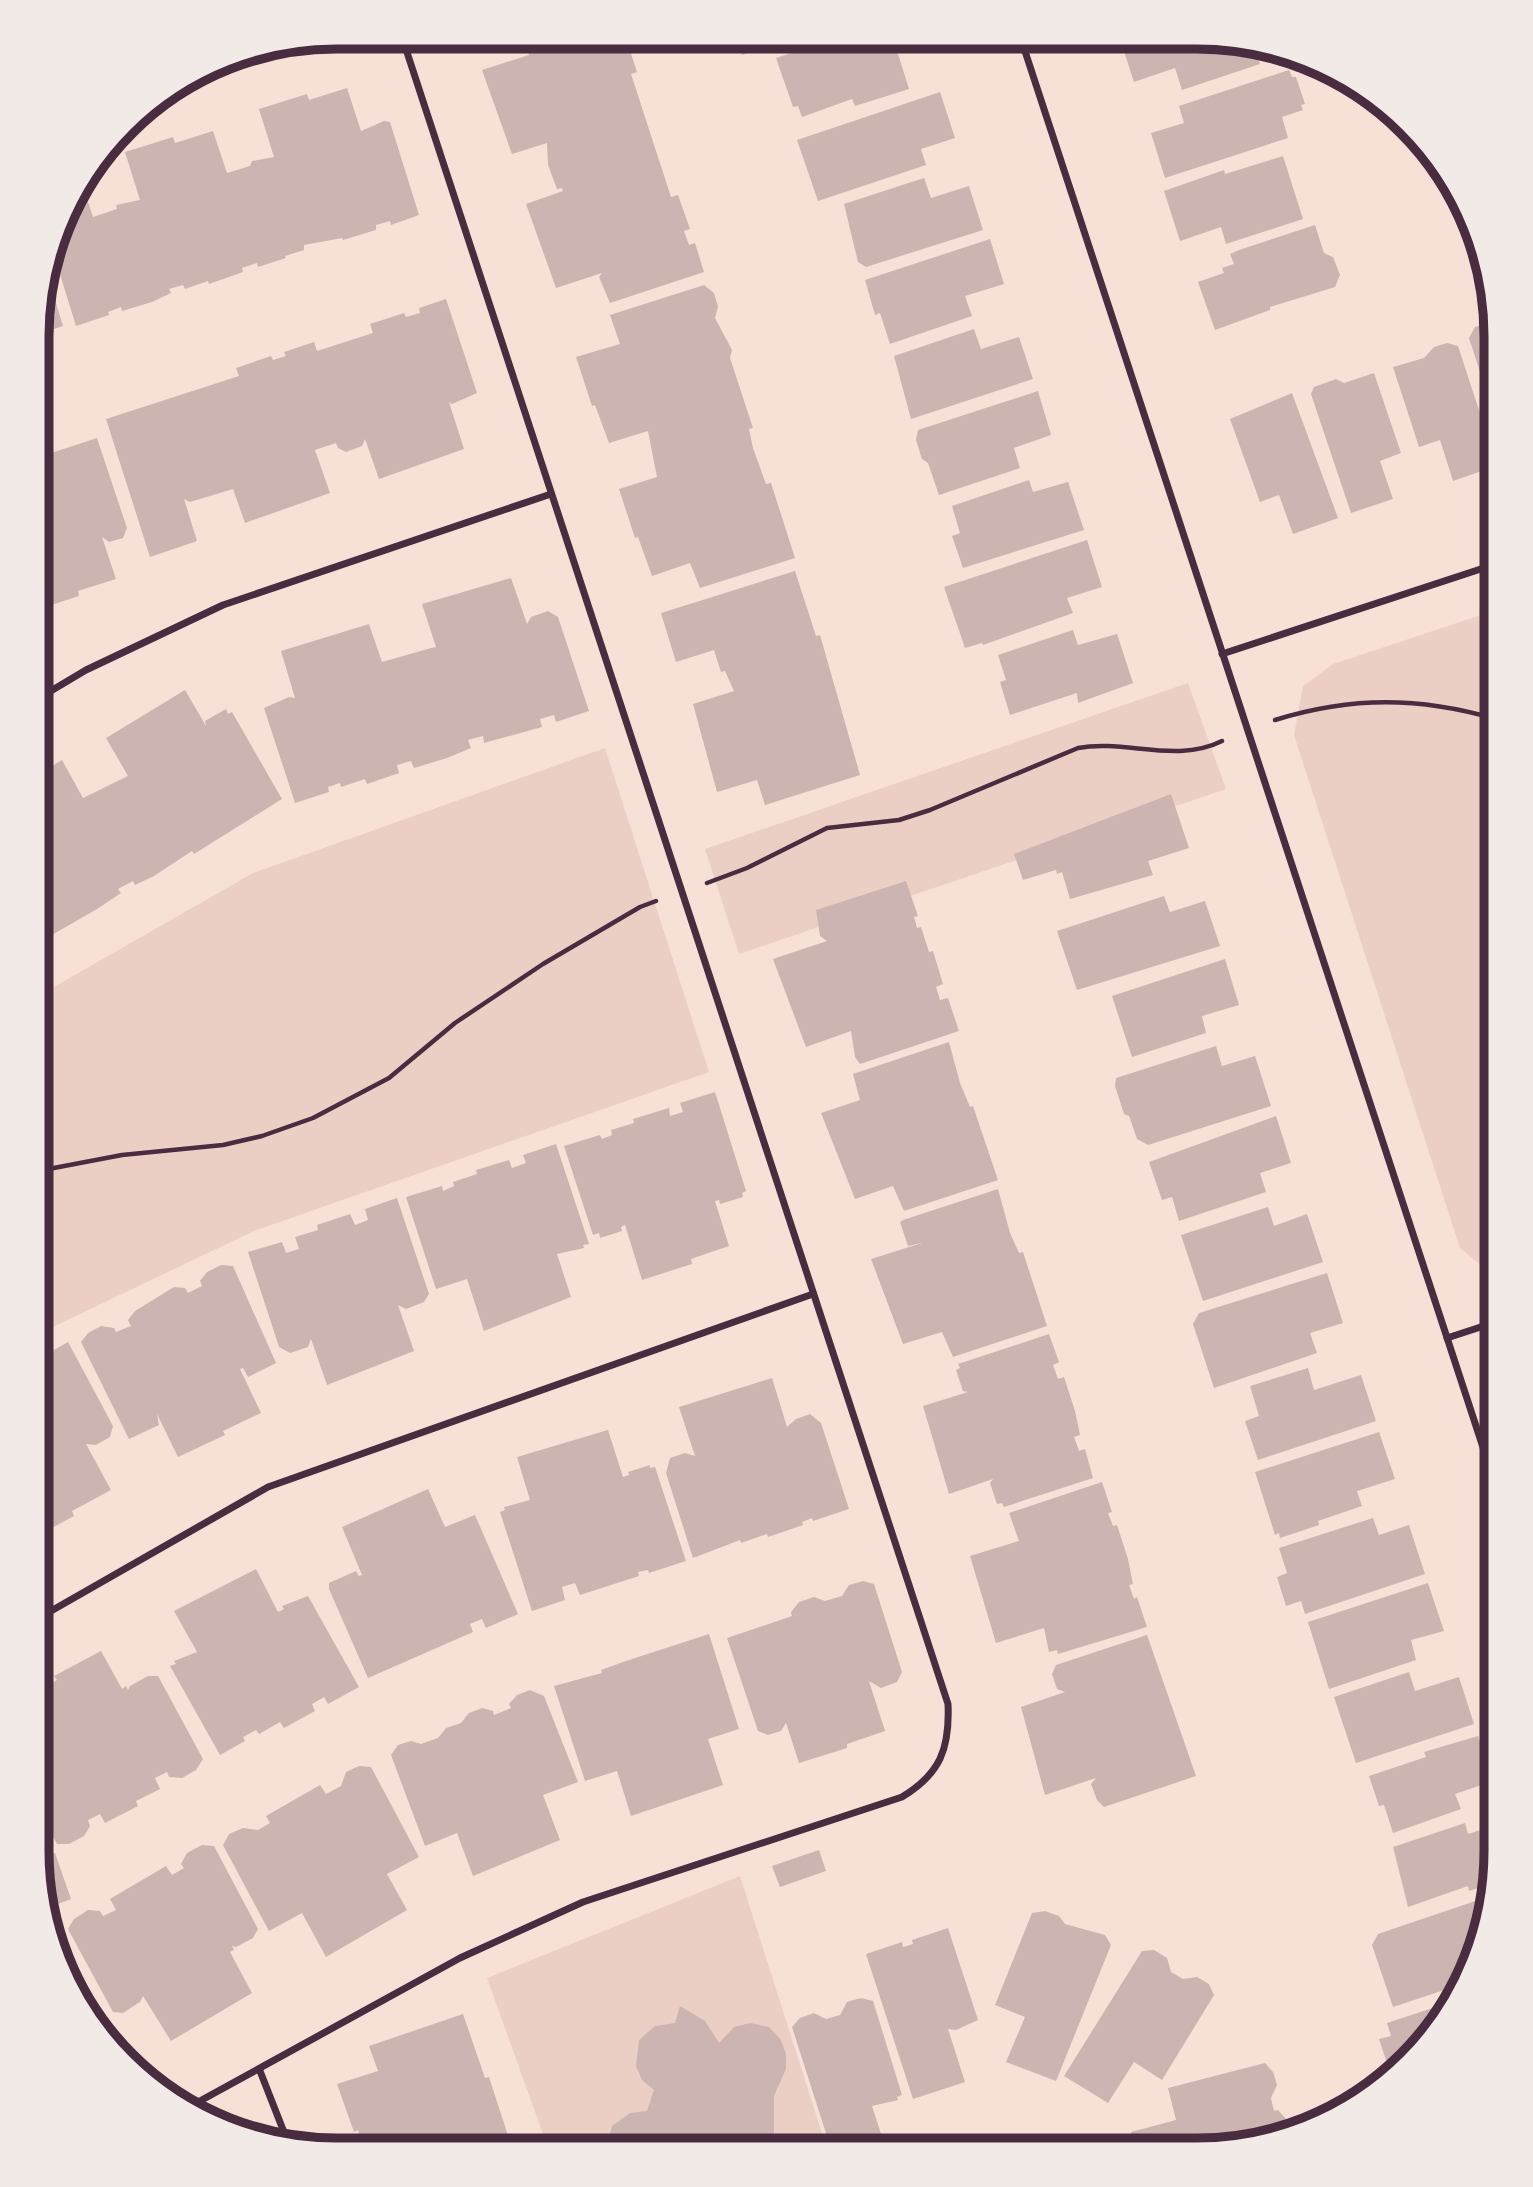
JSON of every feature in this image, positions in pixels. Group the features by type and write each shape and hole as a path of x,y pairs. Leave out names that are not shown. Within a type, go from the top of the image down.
{"street":[{"path":"198,2103 460,1958 522,1930 594,1899 902,1797 924,1784 938,1764 946,1744 948,1704 406,49"},
{"path":"1024,49 1484,1451"},
{"path":"49,692 86,670 223,604 551,494"},
{"path":"1222,654 1484,568"},
{"path":"49,1612 268,1488 813,1294"},
{"path":"1447,1338 1484,1326"},
{"path":"260,2071 284,2133"}],"path":[{"path":"49,1169 122,1155 223,1145 262,1136 313,1118 360,1096 455,1023 543,964 640,907 747,868 827,828 899,820 930,810 1078,748 1101,744 1147,751 1212,746 1247,729 1283,718 1378,700 1411,702 1484,717"}],"shaded area":[{"path":"1484,614 1484,1268 1460,1248 1294,735 1303,686 1333,664"},
{"path":"1188,683 1226,789 739,954 705,849"},
{"path":"605,748 709,1072 254,1231 49,1329 49,990 253,873"},
{"path":"740,1876 823,2138 544,2138 487,1978"}],"building":[{"path":"522,49 630,49 637,72 631,74 671,197 678,195 690,229 684,231 689,245 695,243 704,272 610,303 599,277 602,273 556,288 526,204 563,191 562,188 557,189 548,165 547,143 512,154 482,70 529,55 528,52 523,53"},
{"path":"740,49 762,49 742,55"},
{"path":"803,49 854,49 855,53 868,49 896,49 909,89 855,106 852,99 802,117 798,106 793,107 776,58"},
{"path":"1123,49 1234,51 1257,56 1260,64 1182,90 1175,68 1134,82"},
{"path":"1289,70 1292,77 1296,77 1305,104 1301,105 1303,110 1282,117 1288,138 1165,178 1151,133 1184,123 1179,106"},
{"path":"347,88 361,131 384,121 390,122 419,215 391,225 390,221 376,225 376,230 343,240 342,238 304,245 304,250 285,256 286,258 258,267 257,263 242,268 243,272 209,284 208,281 185,289 183,285 169,289 171,293 152,302 122,311 121,307 108,312 109,315 76,326 58,267 64,244 86,195 93,217 117,209 116,205 140,200 125,152 173,137 175,143 213,131 227,173 250,166 252,161 274,157 259,109 307,94 309,100"},
{"path":"940,92 955,138 921,149 926,165 818,201 797,140"},
{"path":"1283,156 1303,219 1226,244 1221,227 1180,241 1164,191 1224,170 1225,174"},
{"path":"924,178 931,198 969,186 983,230 866,267 858,262 844,204"},
{"path":"1315,225 1324,253 1333,257 1340,275 1335,287 1270,307 1270,310 1215,330 1198,282 1224,273 1222,268 1234,264 1230,254"},
{"path":"990,239 1004,284 965,296 972,316 890,344 880,313 875,315 865,280"},
{"path":"704,285 714,293 718,307 715,318 732,350 730,358 753,428 749,429 753,448 766,484 771,483 795,558 700,588 690,563 652,576 638,537 635,538 619,489 657,477 648,431 609,443 595,405 592,406 576,357 620,344 610,315"},
{"path":"52,292 63,326 49,331"},
{"path":"446,299 477,393 452,404 449,402 464,449 379,479 365,439 362,446 346,452 338,448 336,443 315,450 330,493 245,523 233,489 190,502 184,499 197,541 150,557 106,419 239,376 236,368 271,356 273,360 286,356 284,352 314,342 317,351 373,333 370,324 404,313 406,317 420,313 419,308"},
{"path":"1483,324 1484,384 1469,338 1475,327"},
{"path":"974,329 981,349 1019,337 1033,379 911,419 894,356"},
{"path":"1447,343 1458,346 1484,425 1484,470 1453,481 1440,440 1419,447 1393,367 1424,358 1434,347"},
{"path":"1374,373 1401,453 1380,461 1393,499 1351,513 1311,394 1314,387 1336,379 1344,383"},
{"path":"1038,391 1051,435 1014,448 1020,468 939,495 928,463 922,459 916,440 918,430"},
{"path":"1292,393 1338,518 1293,534 1279,495 1260,502 1230,419"},
{"path":"97,438 127,528 123,538 109,542 102,537 116,579 78,591 79,596 49,606 49,454"},
{"path":"1029,480 1033,492 1068,482 1084,530 963,568 952,536 960,533 952,506"},
{"path":"1087,540 1102,587 1067,598 1073,613 983,645 982,643 965,648 944,587"},
{"path":"795,571 816,636 820,635 860,775 765,805 757,780 717,792 693,704 734,691 725,671 721,672 714,650 676,662 661,613"},
{"path":"511,578 527,624 531,617 548,611 558,617 589,711 556,722 554,715 540,719 542,727 484,743 483,736 468,740 471,748 447,758 414,768 411,761 397,765 399,773 367,784 365,779 341,787 340,783 328,787 329,792 295,803 264,708 289,697 295,698 281,651 369,624 382,662 436,647 422,604"},
{"path":"1073,630 1078,645 1117,634 1133,683 1078,703 1077,693 1010,715 1000,682 1006,680 998,655"},
{"path":"185,690 206,726 205,721 226,709 228,714 232,712 282,799 154,876 135,885 133,881 118,889 121,893 49,937 49,768 62,760 83,798 128,776 106,738"},
{"path":"1171,794 1189,848 1148,861 1153,875 1070,899 1062,872 1057,874 1056,870 1023,880 1014,854"},
{"path":"906,881 918,916 914,917 917,928 921,927 929,952 933,951 943,984 936,987 940,1000 948,998 959,1031 860,1064 855,1057 851,1031 806,1047 773,959 827,941 820,936 816,910"},
{"path":"1164,896 1170,912 1205,901 1220,946 1077,990 1057,931"},
{"path":"1225,959 1239,1005 1202,1016 1206,1033 1132,1057 1112,996"},
{"path":"949,1042 960,1083 970,1107 973,1106 998,1180 904,1211 893,1186 855,1199 821,1113 860,1100 853,1074"},
{"path":"1216,1046 1222,1066 1255,1056 1271,1106 1148,1145 1137,1139 1129,1116 1124,1114 1115,1086 1116,1078"},
{"path":"715,1092 746,1191 742,1193 743,1197 720,1204 719,1200 715,1201 729,1246 691,1259 692,1264 642,1280 625,1225 621,1227 622,1231 600,1238 599,1233 593,1235 564,1146 600,1135 602,1139 612,1135 611,1130 634,1123 633,1119 669,1108 670,1116 683,1112 680,1103"},
{"path":"1276,1116 1291,1163 1260,1173 1266,1192 1179,1221 1172,1197 1162,1200 1149,1162"},
{"path":"556,1144 589,1244 583,1245 584,1248 557,1254 571,1297 484,1331 467,1279 436,1289 406,1197 442,1186 443,1191 454,1186 453,1182 477,1174 476,1170 509,1160 512,1168 526,1163 523,1155"},
{"path":"998,1189 1010,1233 1019,1253 1023,1252 1047,1326 953,1357 942,1332 903,1344 871,1259 922,1243 908,1246 900,1222 903,1220"},
{"path":"397,1198 429,1294 424,1302 406,1309 398,1305 414,1351 327,1385 311,1339 308,1347 290,1353 279,1347 248,1252 282,1242 286,1253 299,1249 295,1237 318,1230 317,1225 350,1214 355,1225 368,1220 365,1209"},
{"path":"1268,1207 1274,1226 1307,1214 1323,1262 1203,1301 1181,1235"},
{"path":"221,1265 233,1266 276,1363 248,1377 243,1368 240,1369 261,1413 223,1431 225,1435 178,1457 157,1414 159,1425 129,1439 81,1342 88,1333 101,1326 114,1328 116,1332 131,1326 128,1320 135,1311 174,1287 185,1288 188,1293 202,1286 200,1281 207,1272"},
{"path":"1327,1273 1343,1323 1310,1333 1317,1353 1214,1388 1193,1324 1199,1313"},
{"path":"1049,1334 1059,1362 1053,1365 1058,1379 1064,1377 1075,1411 1080,1435 1074,1437 1079,1451 1085,1449 1093,1478 1004,1507 1002,1503 997,1504 990,1483 993,1479 949,1494 923,1406 968,1392 963,1391 956,1370 960,1368 958,1364"},
{"path":"68,1342 113,1426 110,1437 96,1445 86,1444 111,1490 72,1511 74,1516 49,1530 49,1353"},
{"path":"1308,1368 1314,1390 1361,1375 1376,1421 1258,1460 1245,1421 1259,1416 1250,1386"},
{"path":"772,1378 787,1427 796,1419 810,1414 821,1423 849,1509 813,1521 812,1518 802,1522 803,1525 768,1537 767,1534 741,1543 740,1540 693,1558 666,1473 670,1458 685,1453 695,1456 679,1407"},
{"path":"608,1430 623,1477 629,1475 628,1472 650,1465 650,1468 655,1467 686,1561 649,1573 648,1570 638,1572 639,1576 580,1595 575,1583 562,1587 565,1600 532,1611 500,1512 505,1510 504,1507 530,1500 517,1457"},
{"path":"1379,1432 1395,1479 1357,1491 1362,1506 1280,1538 1279,1533 1275,1535 1255,1472"},
{"path":"1102,1482 1112,1512 1108,1513 1113,1526 1117,1525 1128,1559 1133,1584 1129,1585 1134,1599 1137,1597 1147,1627 1058,1654 1057,1650 1049,1652 1044,1628 996,1643 970,1556 1019,1541 1009,1513"},
{"path":"428,1489 445,1527 475,1515 518,1614 486,1628 482,1619 470,1624 473,1632 368,1678 329,1589 329,1583 356,1571 359,1576 362,1575 342,1527"},
{"path":"1373,1518 1379,1535 1409,1525 1425,1574 1305,1614 1301,1601 1286,1606 1277,1577 1287,1573 1279,1548"},
{"path":"256,1569 278,1612 284,1609 282,1606 308,1596 359,1687 328,1704 324,1697 312,1704 315,1711 284,1728 280,1722 259,1734 256,1730 243,1737 245,1741 220,1755 170,1666 176,1664 174,1661 197,1652 174,1611"},
{"path":"863,1581 874,1584 902,1672 897,1682 881,1688 869,1681 885,1731 847,1744 847,1748 799,1763 786,1723 781,1731 768,1735 758,1731 727,1638 792,1616 791,1612 799,1602 814,1597 825,1601 842,1596 849,1585"},
{"path":"1428,1583 1444,1631 1411,1640 1416,1660 1329,1689 1308,1622"},
{"path":"709,1634 739,1729 708,1739 723,1785 631,1816 617,1771 585,1781 554,1686 602,1673 601,1670"},
{"path":"1147,1635 1196,1776 1104,1807 1097,1800 1091,1784 1096,1778 1045,1795 1021,1707 1065,1692 1057,1689 1052,1674 1056,1665"},
{"path":"101,1651 122,1689 126,1686 128,1690 130,1686 148,1676 158,1676 203,1759 196,1770 182,1778 169,1777 167,1772 155,1778 160,1789 136,1801 138,1806 105,1823 100,1814 88,1820 90,1826 84,1836 69,1844 57,1844 49,1829 49,1684 57,1680 54,1676"},
{"path":"1409,1672 1415,1691 1459,1677 1474,1724 1356,1763 1334,1697"},
{"path":"530,1690 544,1696 578,1782 543,1795 560,1840 473,1876 457,1833 425,1846 391,1755 398,1745 411,1741 421,1744 438,1738 446,1728 461,1723 469,1713 482,1708 493,1711 494,1715 511,1708 509,1704 517,1695"},
{"path":"1478,1736 1484,1754 1484,1784 1455,1794 1461,1809 1393,1833 1384,1805 1379,1806 1369,1776 1426,1757 1424,1752"},
{"path":"359,1766 371,1767 419,1857 387,1874 407,1910 326,1957 302,1913 269,1931 223,1845 229,1834 243,1828 258,1830 270,1823 266,1816 320,1785 326,1794 341,1786 346,1772"},
{"path":"1465,1823 1468,1834 1484,1829 1482,1887 1469,1891 1468,1886 1408,1907 1393,1847"},
{"path":"202,1845 214,1846 258,1929 253,1938 236,1947 232,1946 234,1950 230,1952 252,1993 171,2041 143,1996 140,2002 123,2013 113,2012 68,1929 74,1919 88,1910 100,1911 103,1916 116,1910 110,1899 166,1866 172,1875 184,1868 181,1864 187,1853"},
{"path":"819,1850 826,1871 780,1887 772,1866"},
{"path":"55,1853 71,1899 55,1905 51,1888 49,1855"},
{"path":"1480,1900 1469,1943 1449,1988 1393,2007 1372,1945 1378,1934"},
{"path":"1045,1911 1059,1916 1065,1924 1105,1935 1111,1945 1056,2081 1006,2062 1025,2017 995,2005 1032,1913"},
{"path":"948,1928 978,2020 956,2030 948,2029 965,2082 913,2099 866,1954 902,1942 903,1947 913,1944 912,1940"},
{"path":"1154,1950 1167,1958 1171,1972 1183,1979 1197,1977 1209,1984 1214,1995 1162,2080 1134,2062 1108,2103 1064,2076 1142,1951"},
{"path":"861,1998 873,2001 902,2095 897,2097 898,2100 872,2106 882,2138 827,2138 792,2027 800,2018 814,2013 826,2019 840,2015 847,2002"},
{"path":"680,2006 705,2021 719,2043 734,2027 750,2023 769,2027 781,2040 786,2054 786,2069 774,2096 773,2138 609,2138 612,2126 630,2113 647,2111 654,2090 642,2080 636,2066 639,2040 655,2026 675,2023"},
{"path":"1438,2006 1425,2026 1388,2065 1379,2039 1391,2036 1387,2023"},
{"path":"463,2014 485,2078 489,2077 509,2138 360,2138 358,2130 354,2132 337,2084 378,2071 369,2046"},
{"path":"1265,2063 1273,2072 1277,2085 1271,2098 1274,2111 1278,2110 1287,2124 1234,2136 1133,2138 1131,2132 1176,2120 1168,2088"}]}
